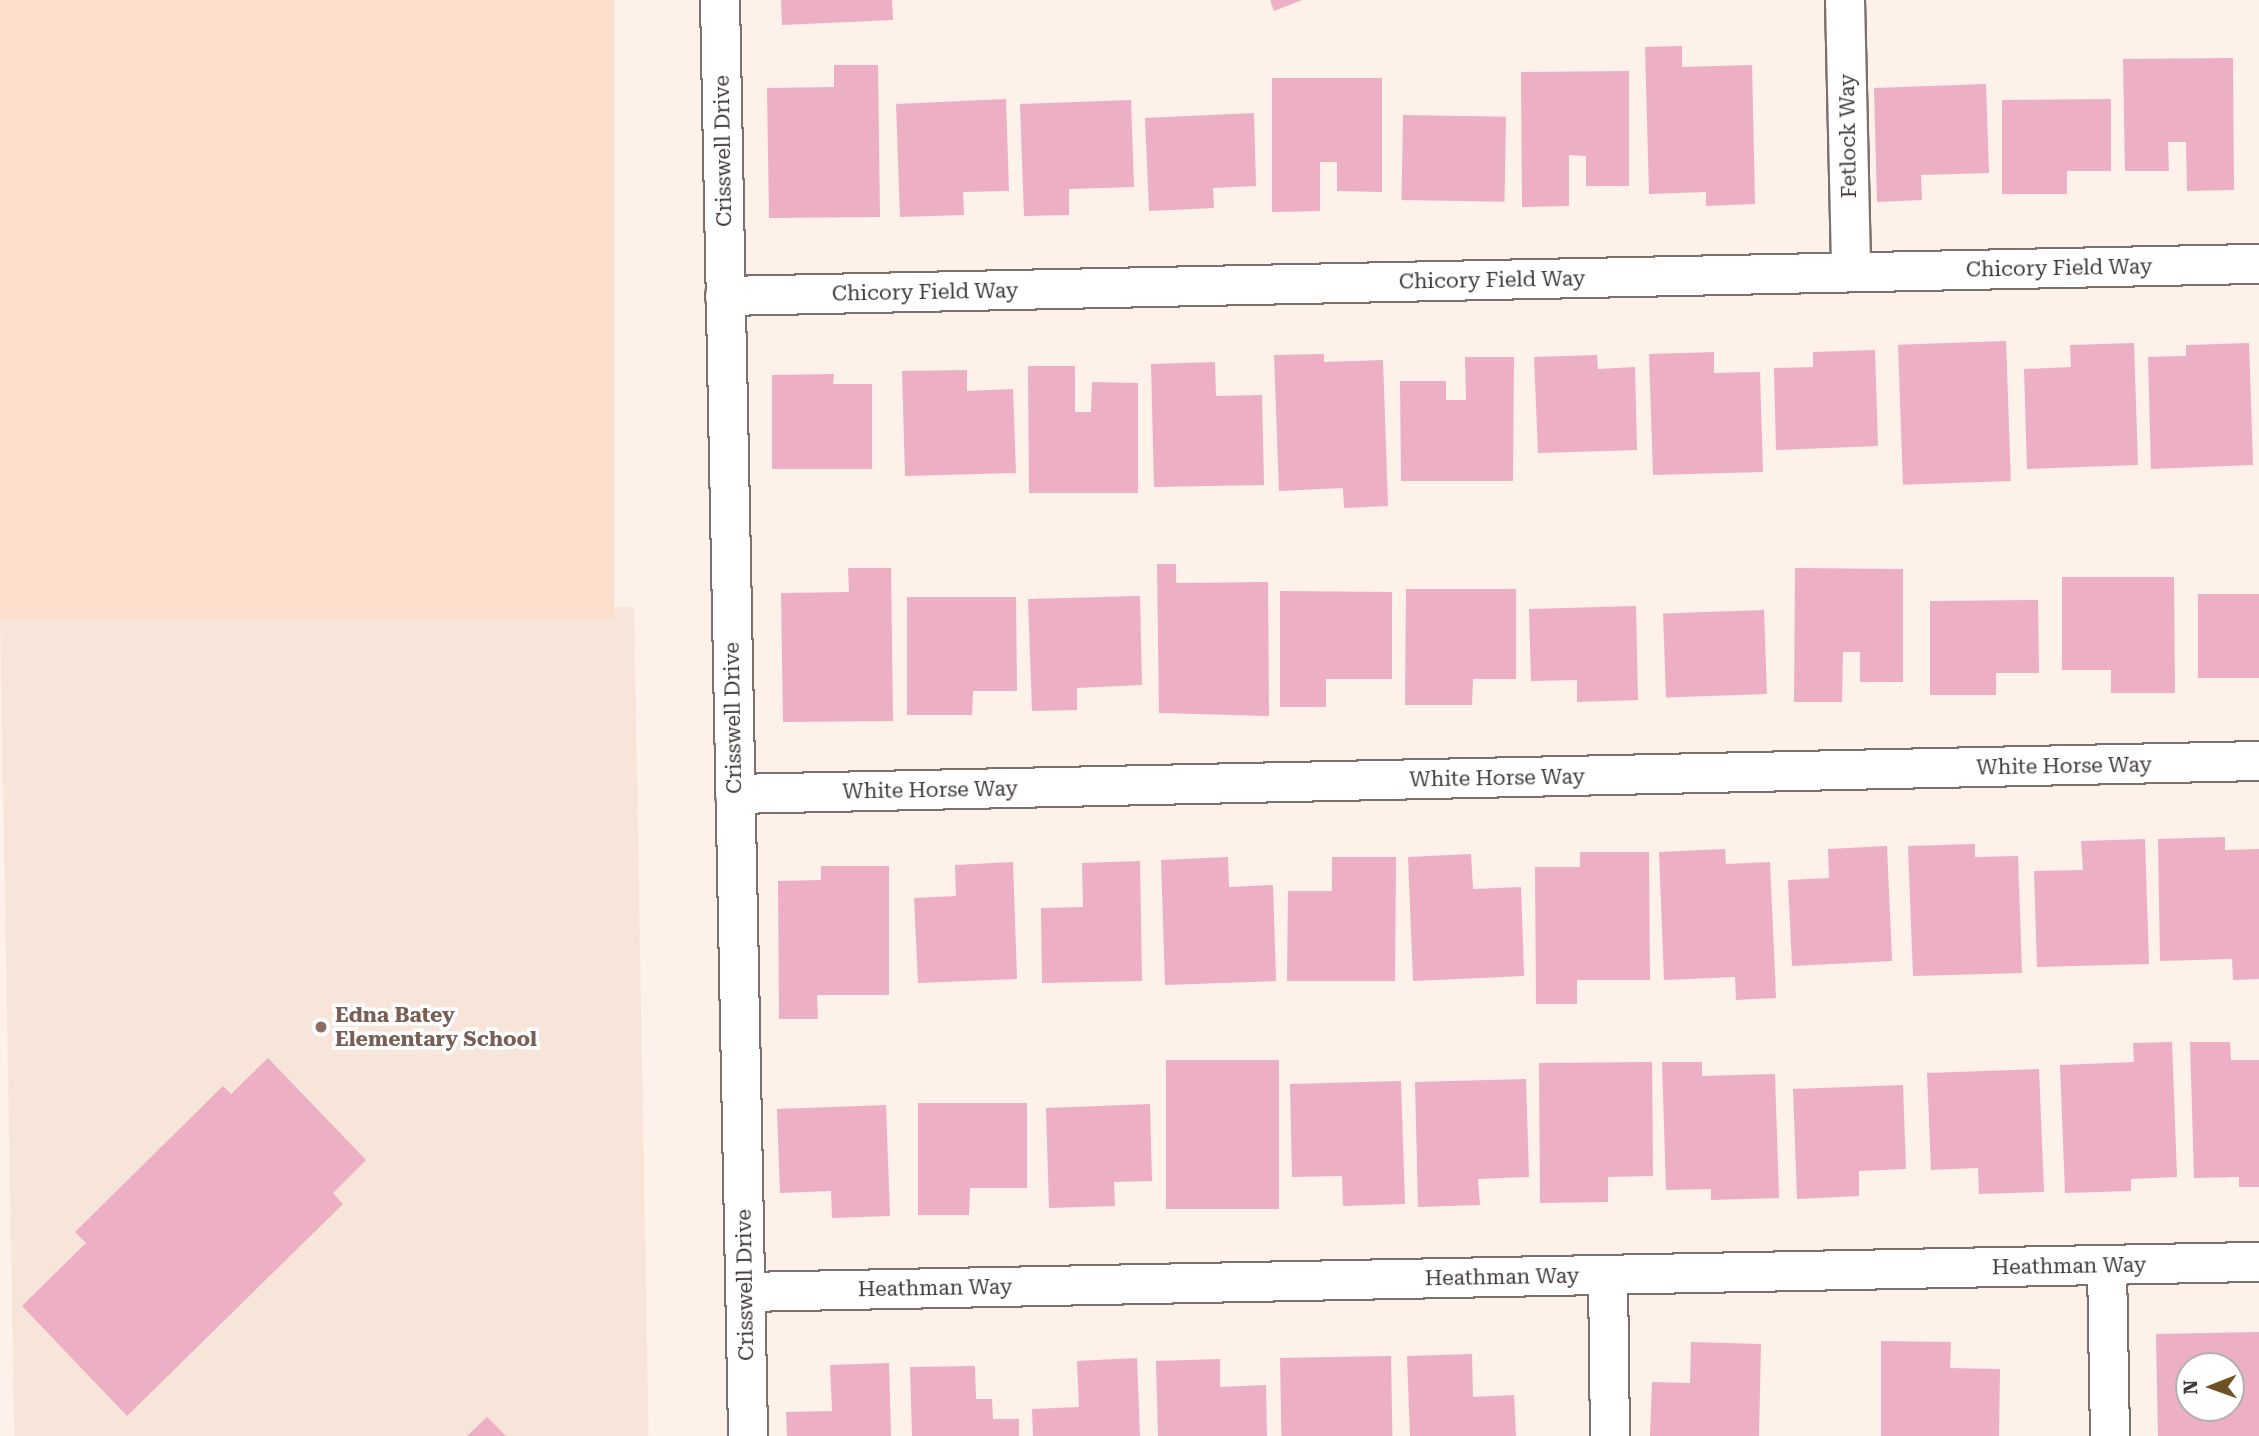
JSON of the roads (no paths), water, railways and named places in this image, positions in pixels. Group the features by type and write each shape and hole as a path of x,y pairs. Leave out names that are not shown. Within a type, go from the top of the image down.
{"street":[{"name":"Crisswell Drive","path":"720,0 748,1436"},
{"name":"Fetlock Way","path":"1845,0 1851,272"},
{"name":"Chicory Field Way","path":"725,296 2259,264"},
{"name":"White Horse Way","path":"735,794 2259,761"},
{"name":"Heathman Way","path":"745,1292 2259,1262"},
{"path":"2107,1265 2110,1436"},
{"path":"1608,1275 1610,1436"}],"place":[{"name":"Edna Batey Elementary School","path":"321,1027"}]}
